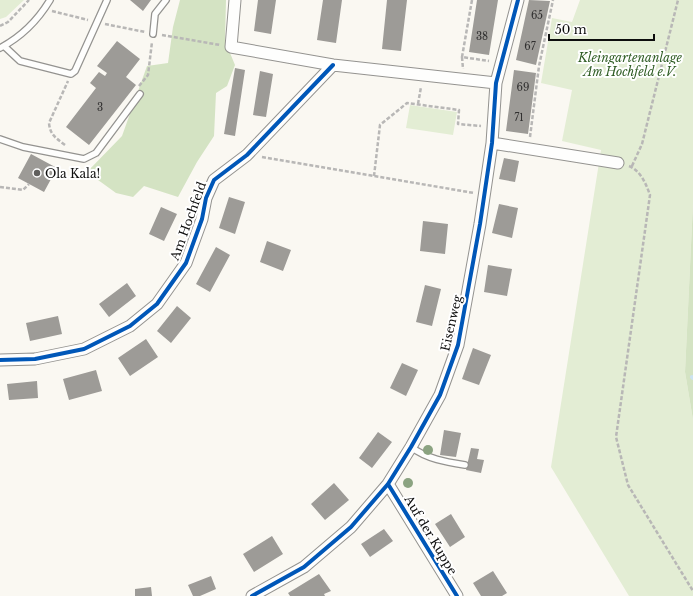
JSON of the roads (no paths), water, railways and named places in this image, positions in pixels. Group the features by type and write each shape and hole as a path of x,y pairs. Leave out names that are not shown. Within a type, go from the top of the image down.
{"street":[{"path":"235,0 231,47 333,65 496,83"},
{"name":"Eisenweg","path":"252,596 304,567 351,527 388,484 440,395 458,345 492,143 496,83 518,0"},
{"name":"Am Hochfeld","path":"0,360 34,359 84,349 130,326 157,304 186,263 202,219 206,198 214,180 247,154 333,65"},
{"path":"492,143 618,163"},
{"name":"Auf der Kuppe","path":"388,484 457,596"}],"lane":[{"path":"50,0 22,34 2,47 20,61 71,74 75,71 107,0"},
{"path":"153,34 155,14 166,0"},
{"path":"0,139 23,147 84,159 96,153 140,94"},
{"path":"411,447 418,453 436,460 465,465"}],"place":[{"name":"Ola Kala!","path":"37,173"}],"park label":[{"name":"Kleingartenanlage Am Hochfeld e.V.","path":"630,64"}]}
